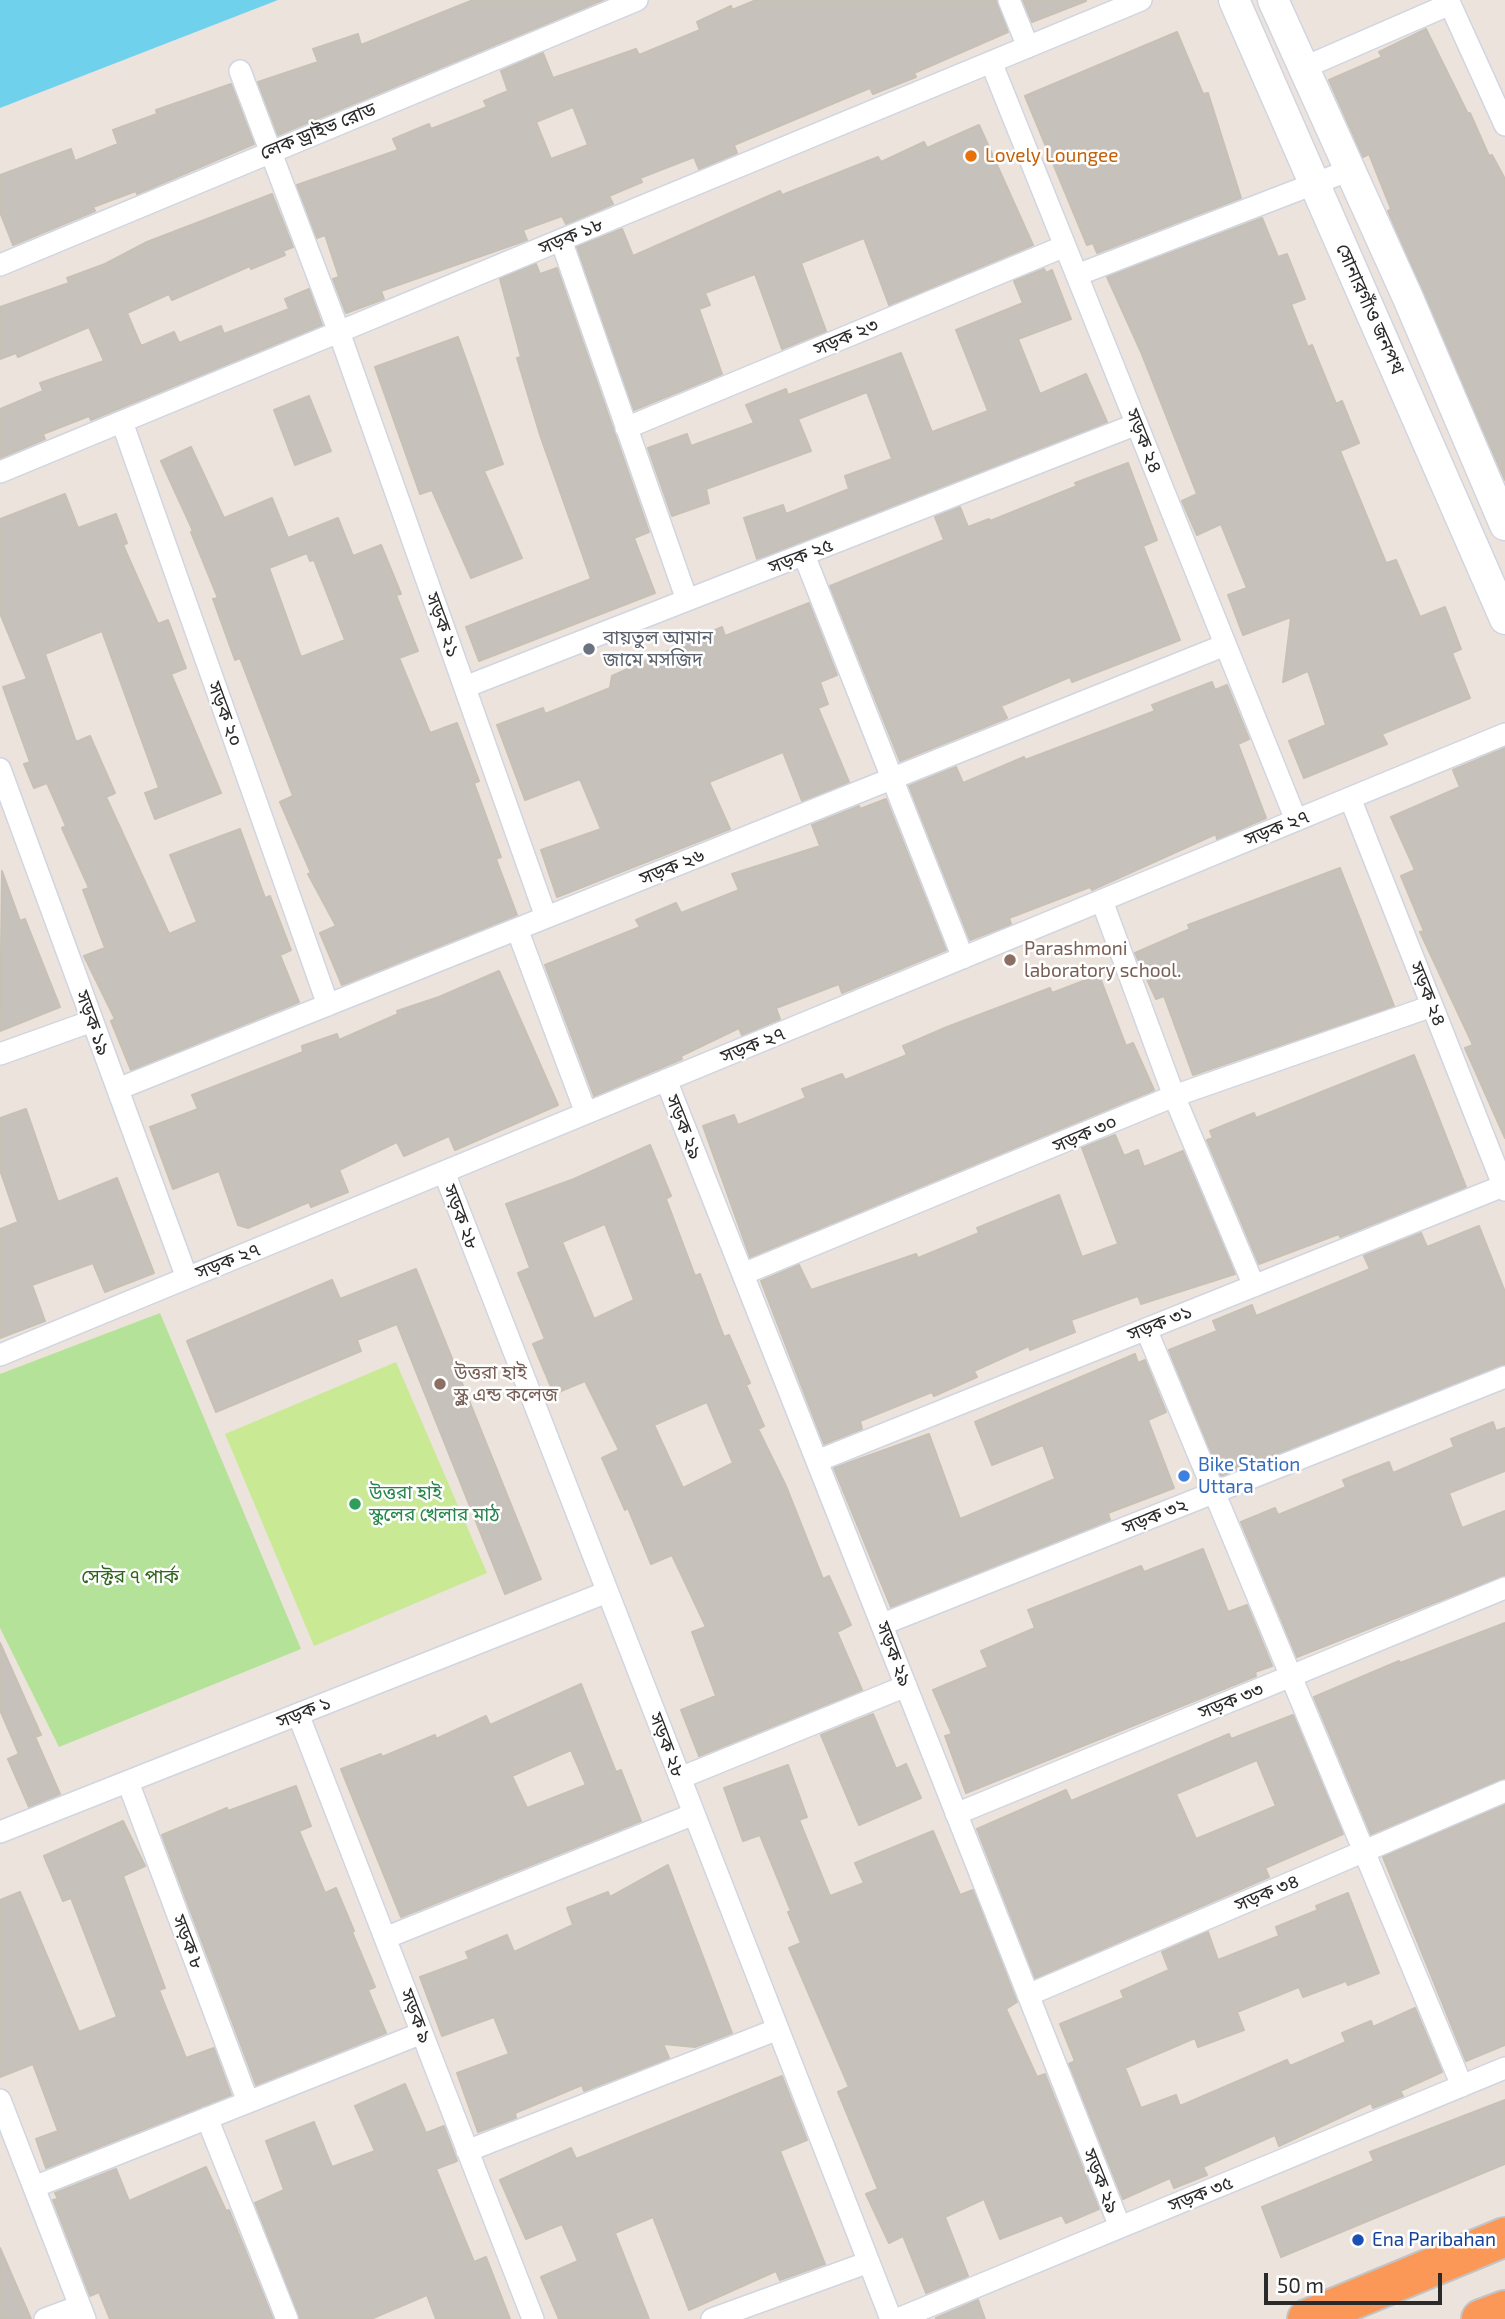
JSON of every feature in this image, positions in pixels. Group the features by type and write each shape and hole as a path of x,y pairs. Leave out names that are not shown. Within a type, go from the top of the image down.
{"highway":[{"path":"1307,2319 1505,2237"},
{"path":"1481,2319 1505,2310"}],"main road":[{"name":"সোনারগাঁও জনপথ","path":"1234,0 1505,619"},
{"name":"সোনারগাঁও জনপথ","path":"1273,0 1505,525"}],"street":[{"name":"লেক ড্রাইভ রোড","path":"0,265 270,150 637,0"},
{"path":"1009,0 1028,47"},
{"name":"সড়ক ১৮","path":"0,472 1141,0"},
{"path":"1303,68 1450,4 1505,125"},
{"name":"সড়ক ২৪","path":"991,62 1296,820"},
{"name":"সড়ক ২১","path":"240,71 339,332 546,917"},
{"path":"1077,275 1350,170"},
{"path":"561,240 687,600"},
{"name":"সড়ক ২৩","path":"626,428 1065,246"},
{"name":"সড়ক ২০","path":"121,422 328,1005"},
{"name":"সড়ক ২৫","path":"465,687 1137,425"},
{"path":"804,555 962,958"},
{"name":"সড়ক ২৬","path":"118,1089 1226,645"},
{"name":"সড়ক ২৭","path":"0,1355 1505,734"},
{"name":"সড়ক ১৯","path":"0,769 187,1278"},
{"name":"সড়ক ২৪","path":"1350,798 1504,1188"},
{"path":"1102,901 1174,1096 1254,1286"},
{"path":"517,929 586,1113"},
{"name":"সড়ক ৩০","path":"743,1274 1174,1096 1432,1006"},
{"path":"0,1054 92,1021"},
{"name":"সড়ক ২৯","path":"666,1080 1120,2227"},
{"name":"সড়ক ২৮","path":"444,1172 891,2319"},
{"name":"সড়ক ৩১","path":"817,1461 1504,1188"},
{"path":"1146,1329 1462,2086"},
{"name":"সড়ক ৩২","path":"883,1624 1505,1377"},
{"name":"সড়ক ৩৩","path":"956,1814 1505,1587"},
{"name":"সড়ক ১","path":"0,1832 607,1592"},
{"path":"680,1778 906,1686"},
{"name":"সড়ক ৯","path":"298,1714 533,2319"},
{"name":"সড়ক ৮","path":"128,1782 248,2102"},
{"name":"সড়ক ৩৪","path":"1028,1996 1505,1791"},
{"path":"385,1938 694,1814"},
{"path":"467,2151 778,2029"},
{"path":"34,2187 422,2033"},
{"name":"সড়ক ৩৫","path":"898,2319 1505,2068"},
{"path":"0,2101 83,2312 45,2319"},
{"path":"207,2118 286,2319"},
{"path":"712,2319 869,2262"}],"green space":[{"name":"সেক্টর ৭ পার্ক","path":"160,1313 301,1649 59,1747 0,1628 0,1374"},
{"name":"উত্তরা হাই স্কুলের খেলার মাঠ","path":"396,1362 487,1573 314,1646 225,1434"}],"water":[{"path":"0,0 278,0 0,108"}],"building":[{"path":"473,0 603,0 278,135 258,82 318,62 313,49 358,34 361,45"},
{"path":"756,0 996,0 1008,32 914,73 916,77 873,94 870,88 734,145 737,153 699,169 694,157 640,178 642,182 609,196 613,204 566,224 562,216 523,230 527,240 381,291 384,299 346,313 333,279 339,277 325,235 317,238 297,185 398,150 393,139 429,124 431,129 487,107 484,101 508,91 501,71 543,53 553,78 636,49 639,55 700,30 697,22 731,6 732,10","holes":["573,107 588,145 551,159 536,122"]},
{"path":"1023,0 1086,0 1086,1 1032,22"},
{"path":"1426,29 1489,156 1492,155 1505,179 1505,480 1388,211 1391,209 1369,154 1363,157 1329,80 1382,57 1379,52"},
{"path":"1177,32 1203,94 1208,93 1241,198 1097,253 1093,243 1087,245 1025,96"},
{"path":"231,84 254,144 137,194 136,191 93,207 95,211 13,245 0,212 0,175 71,149 75,161 118,144 113,130 157,114 156,110"},
{"path":"979,125 1033,245 889,305 864,238 801,263 826,331 782,349 755,274 705,293 710,305 699,309 722,374 634,410 577,247 622,229 633,256 780,191 782,195 878,157 881,162 924,142 927,148"},
{"path":"272,194 293,247 283,251 285,255 251,269 250,266 172,300 169,294 127,313 141,346 174,332 179,343 221,326 224,334 289,309 285,299 309,289 322,325 91,420 89,416 43,434 45,439 0,458 0,409 43,391 40,383 104,361 89,327 18,357 16,353 0,359 0,307 69,283 67,278 105,264 147,242"},
{"path":"1262,218 1278,257 1287,254 1305,299 1291,304 1308,347 1312,345 1336,404 1342,401 1359,443 1340,451 1386,563 1396,560 1420,617 1445,607 1461,649 1452,653 1470,698 1382,734 1387,744 1304,778 1289,741 1326,725 1308,671 1283,682 1291,617 1243,635 1228,595 1247,588 1221,524 1197,535 1182,501 1197,494 1141,352 1107,277"},
{"path":"536,264 540,274 557,268 649,532 634,538 655,593 479,661 466,627 591,579 540,435 517,358 521,357 500,279"},
{"path":"1044,269 1046,273 1052,270 1071,319 1018,339 1040,394 1086,374 1107,422 757,559 744,518 783,505 786,514 849,489 845,476 892,459 867,392 798,419 811,451 706,489 709,503 672,516 648,448 687,434 691,446 754,423 746,405 786,389 788,395 901,353 932,432 988,411 956,330 1023,303 1014,281"},
{"path":"458,337 503,464 484,471 522,558 471,578 432,490 420,494 375,367"},
{"path":"309,396 331,451 295,465 274,410"},
{"path":"191,447 224,518 272,498 288,538 338,518 353,556 381,545 401,594 396,595 418,651 399,658 430,733 457,723 479,781 474,783 501,857 496,859 517,915 342,985 320,933 336,926 308,874 311,873 280,802 293,796 240,658 235,660 213,599 218,598 191,532 193,531 161,461","holes":["307,553 310,561 314,560 345,640 301,657 269,568"]},
{"path":"1128,463 1157,540 1143,546 1180,640 1072,682 1070,677 1001,706 1007,718 900,761 830,586 944,540 935,517 960,507 968,527 989,519 990,521"},
{"path":"65,494 78,528 116,514 127,543 123,545 158,624 168,620 186,668 171,674 221,793 155,819 145,793 159,788 102,631 45,654 76,742 90,736 115,793 106,797 169,934 197,922 170,855 240,829 265,898 270,896 291,950 280,955 299,1002 131,1070 111,1021 115,1019 84,956 105,948 83,890 89,888 62,828 66,826 47,783 34,788 24,764 30,762 3,687 27,679 0,613 0,519"},
{"path":"809,603 837,675 820,682 828,704 818,708 849,782 802,801 783,752 709,782 730,829 557,897 541,850 601,829 580,779 525,800 497,725 543,708 545,714 610,688 612,676 722,627 725,636"},
{"path":"1212,682 1215,690 1227,685 1249,739 1238,744 1266,818 1217,839 1216,834 1092,890 1090,887 1009,918 1011,924 970,940 909,786 956,767 963,783 1024,757 1025,760 1155,711 1152,705"},
{"path":"1505,748 1505,1138 1465,1048 1473,1045 1420,932 1424,931 1401,876 1415,870 1391,817 1460,787 1453,770"},
{"path":"886,799 946,950 842,993 839,984 776,1008 780,1019 742,1035 739,1028 681,1056 682,1059 594,1096 545,965 640,927 636,920 676,903 681,913 739,890 732,874 820,846 812,825 859,806 860,809"},
{"path":"1340,868 1394,1006 1193,1075 1164,996 1156,999 1135,953 1190,929 1188,925"},
{"path":"2,871 20,921 25,919 60,1007 0,1031"},
{"path":"499,971 558,1105 455,1150 449,1136 404,1156 397,1142 339,1170 348,1192 311,1207 309,1202 248,1228 238,1225 219,1171 173,1189 150,1127 198,1109 192,1095 303,1052 302,1046 337,1034 339,1040 398,1014 397,1011 439,997"},
{"path":"1099,975 1126,1046 1133,1043 1154,1090 750,1257 703,1126 734,1115 738,1125 806,1098 802,1089 842,1074 845,1080 907,1055 903,1046 947,1027 1050,988 1052,993"},
{"path":"1414,1055 1466,1187 1340,1237 1339,1234 1259,1264 1207,1140 1213,1138 1210,1131 1254,1113 1256,1118"},
{"path":"26,1109 58,1202 117,1178 154,1273 105,1292 93,1263 32,1285 45,1321 0,1338 0,1229 18,1222 0,1170 0,1118"},
{"path":"1115,1135 1124,1156 1138,1150 1144,1167 1183,1151 1235,1274 1141,1304 1138,1296 1071,1320 1075,1332 1030,1350 1029,1346 974,1371 977,1377 934,1396 932,1392 860,1421 862,1429 824,1444 761,1281 799,1265 811,1290 916,1254 918,1258 979,1233 977,1228 1059,1195 1082,1257 1118,1244 1082,1148"},
{"path":"650,1145 671,1196 666,1199 695,1276 700,1274 724,1337 729,1335 750,1383 746,1385 764,1426 758,1429 786,1486 823,1579 829,1576 851,1625 837,1632 862,1690 699,1756 681,1710 716,1696 692,1632 706,1627 672,1555 651,1564 628,1508 625,1510 602,1458 619,1450 585,1381 554,1394 533,1344 545,1339 518,1273 530,1268 506,1204 574,1179","holes":["605,1224 634,1300 594,1319 562,1242","707,1402 733,1463 683,1488 654,1425"]},
{"path":"1479,1226 1505,1292 1505,1364 1221,1476 1169,1350 1217,1331 1213,1321 1252,1305 1256,1316 1370,1269 1364,1256 1421,1233 1427,1247"},
{"path":"416,1269 541,1579 505,1594 397,1324 357,1340 361,1351 216,1412 187,1341 332,1280 340,1299"},
{"path":"1135,1354 1138,1363 1145,1360 1166,1412 1148,1420 1174,1488 1108,1513 1110,1520 891,1607 834,1468 929,1434 960,1519 1055,1479 1043,1445 992,1465 975,1422"},
{"path":"1493,1422 1496,1431 1505,1428 1505,1471 1449,1493 1462,1528 1505,1511 1505,1575 1297,1657 1241,1522 1275,1508 1278,1515 1346,1487 1343,1480 1389,1462 1393,1473 1454,1447 1451,1439"},
{"path":"1203,1549 1228,1612 1247,1605 1272,1666 1255,1672 1256,1676 966,1793 945,1736 952,1734 933,1690 988,1667 981,1651 1035,1628 1028,1610 1141,1566 1144,1572"},
{"path":"1505,1623 1505,1778 1371,1834 1314,1697 1399,1661 1400,1663"},
{"path":"0,1643 41,1735 35,1737 60,1794 29,1807 8,1759 19,1754 0,1710"},
{"path":"581,1684 616,1772 621,1770 641,1821 401,1917 341,1769 381,1754 382,1757 435,1735 436,1739 486,1716 490,1725","holes":["571,1750 586,1785 527,1808 512,1776"]},
{"path":"873,1714 896,1769 906,1764 921,1798 859,1825 821,1735"},
{"path":"1293,1715 1343,1834 1265,1868 1269,1877 1035,1978 977,1829 1066,1790 1071,1801 1229,1734 1231,1739","holes":["1257,1760 1276,1806 1196,1839 1176,1794"]},
{"path":"788,1765 807,1817 799,1820 830,1896 864,1883 855,1863 933,1831 960,1895 973,1890 1017,2002 1006,2009 1037,2077 1045,2074 1099,2209 1066,2223 1062,2215 1000,2239 984,2199 945,2217 968,2276 926,2293 903,2236 889,2243 866,2194 878,2189 838,2092 849,2087 789,1948 801,1943 788,1912 791,1911 760,1835 743,1841 724,1788"},
{"path":"296,1786 311,1826 299,1831 325,1893 336,1888 375,1987 368,1990 386,2033 256,2085 162,1835 227,1808 228,1811"},
{"path":"1505,1805 1505,2045 1466,2061 1383,1857"},
{"path":"123,1821 145,1866 123,1876 165,1988 159,1990 186,2058 214,2048 231,2095 46,2168 36,2139 58,2131 33,2064 0,2077 0,1900 20,1892 79,2032 117,2017 71,1898 63,1901 44,1856"},
{"path":"668,1865 732,2033 695,2047 663,2044 669,2058 584,2091 582,2085 515,2113 516,2118 478,2132 457,2073 509,2054 494,2017 442,2036 420,1977 469,1959 466,1952 507,1935 514,1952 573,1925 567,1908 608,1892 610,1897"},
{"path":"1348,1893 1379,1973 1348,1985 1346,1981 1303,1997 1299,1987 1237,2012 1244,2030 1198,2047 1195,2038 1125,2068 1141,2108 1176,2095 1180,2106 1287,2060 1290,2066 1346,2042 1342,2033 1371,2021 1373,2027 1415,2008 1442,2072 1400,2091 1403,2096 1373,2108 1371,2103 1279,2146 1275,2135 1203,2167 1207,2175 1174,2188 1170,2178 1123,2199 1069,2064 1075,2061 1060,2024 1124,1998 1121,1991 1169,1970 1162,1952 1208,1932 1218,1960 1279,1936 1276,1927 1318,1910 1316,1906"},
{"path":"782,2076 807,2140 780,2151 825,2264 780,2280 776,2271 689,2310 653,2217 615,2233 649,2319 559,2319 541,2277 578,2261 562,2224 526,2239 500,2180 571,2148 576,2159"},
{"path":"405,2084 426,2133 444,2126 457,2161 436,2169 474,2262 486,2257 510,2319 436,2319 427,2295 371,2319 300,2319 255,2203 284,2190 266,2141 314,2122 332,2167 375,2151 355,2106"},
{"path":"1505,2100 1505,2164 1281,2257 1262,2207 1374,2161 1370,2152"},
{"path":"206,2167 226,2211 229,2210 273,2319 110,2319 99,2292 90,2296 53,2200 58,2199 55,2193 116,2169 129,2201"},
{"path":"0,2248 31,2319 0,2319"},
{"path":"978,2300 985,2319 936,2319 936,2318"}],"place":[{"name":"Lovely Loungee","path":"971,156"},
{"name":"বায়তুল আমান জামে মসজিদ","path":"589,649"},
{"name":"Parashmoni laboratory school.","path":"1010,960"},
{"name":"উত্তরা হাই স্কুল এন্ড কলেজ","path":"440,1384"},
{"name":"Bike Station Uttara","path":"1184,1476"},
{"name":"উত্তরা হাই স্কুলের খেলার মাঠ","path":"355,1504"},
{"name":"Ena Paribahan","path":"1358,2240"}]}
